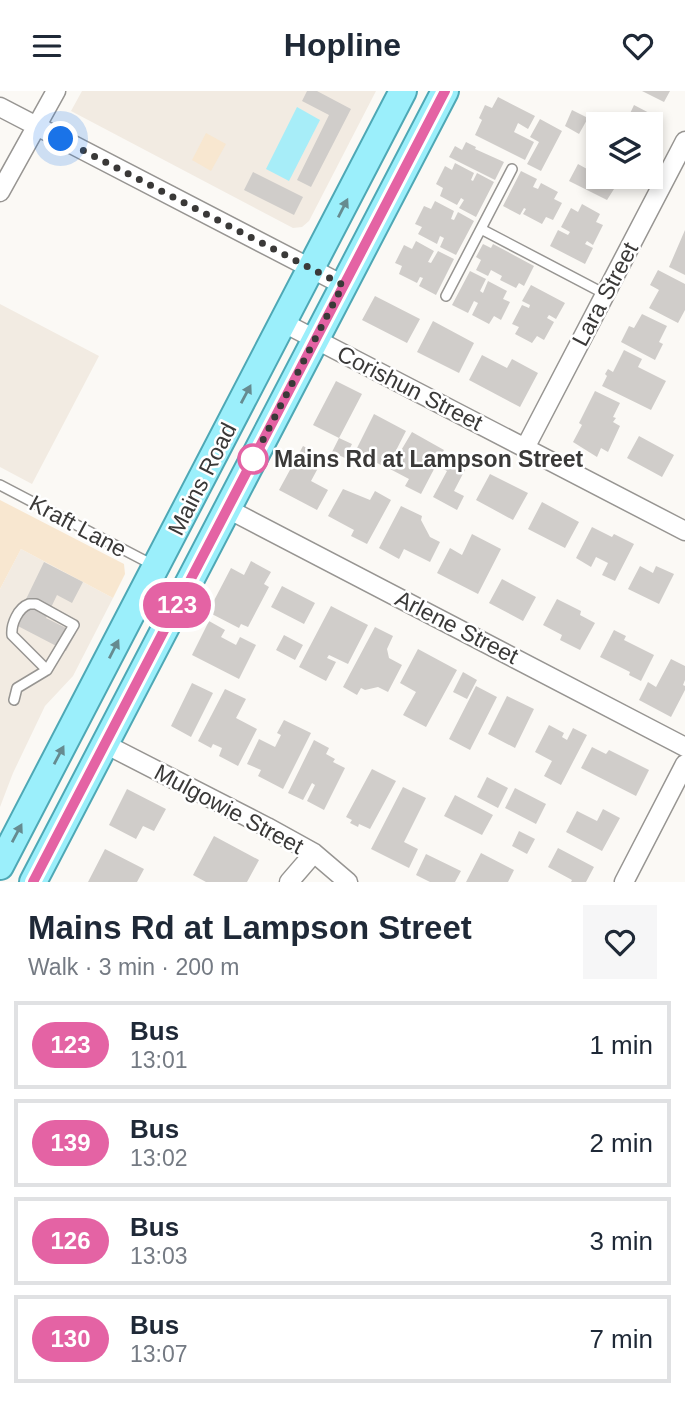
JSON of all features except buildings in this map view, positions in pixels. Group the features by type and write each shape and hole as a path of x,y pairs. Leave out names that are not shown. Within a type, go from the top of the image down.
{"main road":[{"name":"Mains Road","path":"0,866 403,91"},
{"name":"Mains Road","path":"33,882 445,91"}],"street":[{"path":"0,191 56,91"},
{"path":"0,107 343,285"},
{"name":"Lara Street","path":"525,448 685,141"},
{"name":"Corishun Street","path":"284,323 685,531"},
{"name":"Arlene Street","path":"228,509 685,747"},
{"name":"Mulgowie Street","path":"105,744 314,853 348,882"},
{"path":"624,882 685,764"},
{"path":"289,882 314,853"}],"lane":[{"path":"446,296 512,169"},
{"path":"481,229 605,295"},
{"name":"Kraft Lane","path":"0,485 157,567"},
{"path":"14,700 17,688 47,670 74,625 36,604 29,604 19,612 12,635 47,670"}],"shaded area":[{"path":"82,91 376,91 309,221 302,227 293,228 71,111"},
{"path":"206,133 226,144 211,171 192,160"},
{"path":"0,304 99,356 32,484 0,467"},
{"path":"0,500 124,564 125,574 113,598 21,549 0,589"},
{"path":"21,549 113,598 73,676 45,706 0,807 0,589"}],"water":[{"path":"297,107 320,120 289,181 266,169"}],"bus line":[{"name":"123","path":"33,882 445,91"}],"place":[{"name":"Mains Rd at Lampson Street","path":"253,459"}],"route":[{"path":"61,139 343,285 250,465 253,459"}]}
